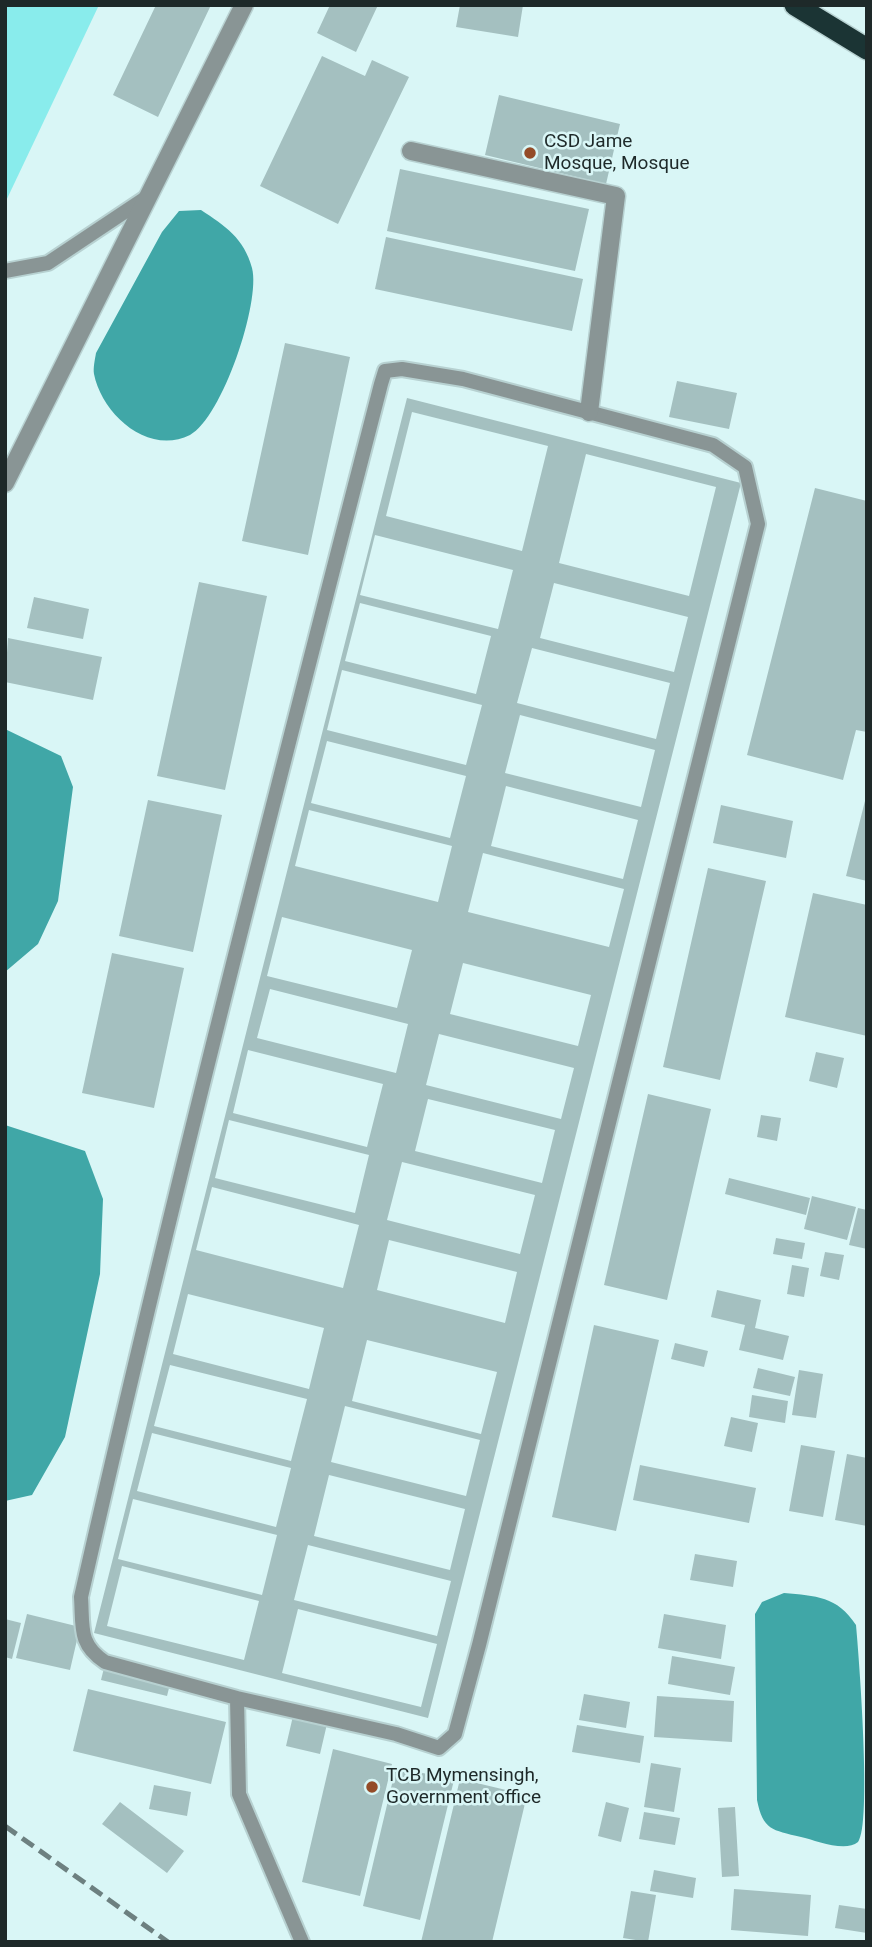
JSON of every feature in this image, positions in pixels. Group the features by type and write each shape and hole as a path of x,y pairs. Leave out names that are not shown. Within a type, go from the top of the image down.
{"highway":[{"path":"795,5 867,49"}],"street":[{"path":"5,483 244,5"},
{"path":"411,151 616,196 589,412"}],"lane":[{"path":"5,271 48,263 151,194"},
{"path":"402,369 463,379 713,444 745,467 758,524 455,1734 439,1748 396,1734 237,1698 105,1662 88,1650 83,1632 81,1597 133,1367 218,1020 385,371 402,369"},
{"path":"237,1698 239,1794 302,1942"}],"shaded area":[{"path":"5,5 99,5 5,203"},
{"path":"201,210 226,227 244,249 252,268 251,306 236,358 214,407 190,435 174,440 158,440 129,427 106,403 94,374 96,353 162,232 179,211"},
{"path":"5,729 61,756 73,787 58,901 38,944 5,972"},
{"path":"5,1125 85,1151 103,1199 100,1274 65,1437 32,1495 5,1501"},
{"path":"784,1593 825,1599 841,1608 856,1625 864,1806 858,1842 852,1845 830,1845 776,1830 766,1823 759,1810 755,1614 762,1602"}],"building":[{"path":"156,5 211,5 158,117 113,95"},
{"path":"330,5 378,5 356,52 317,33"},
{"path":"460,5 523,5 518,37 456,27"},
{"path":"322,56 365,76 372,60 409,77 338,224 260,186"},
{"path":"499,95 620,124 606,184 485,155"},
{"path":"400,169 589,209 575,271 387,231"},
{"path":"386,237 583,279 572,331 375,289"},
{"path":"285,343 350,357 308,555 242,541"},
{"path":"677,381 737,393 729,429 669,417"},
{"path":"407,398 741,483 428,1718 94,1633","holes":["412,412 548,446 522,551 386,516","586,454 716,487 689,596 559,563","375,535 513,570 498,629 360,595","554,583 688,617 674,672 540,638","360,603 491,636 476,694 345,661","532,648 670,683 656,739 517,703","342,670 482,705 466,765 327,730","520,715 655,750 641,807 505,773","327,741 466,776 450,838 311,803","506,786 638,820 623,879 491,846","309,810 452,846 438,902 295,866","483,853 624,889 609,947 468,912","282,917 412,950 397,1008 267,976","463,963 591,995 578,1046 450,1014","270,989 408,1024 396,1073 257,1038","439,1034 574,1068 561,1119 426,1085","248,1050 383,1084 367,1147 233,1113","428,1099 555,1130 542,1183 415,1151","229,1120 369,1155 355,1213 215,1178","402,1162 535,1195 520,1254 387,1220","212,1187 359,1225 343,1288 196,1250","389,1240 517,1272 505,1323 377,1290","188,1294 324,1328 309,1389 173,1354","367,1340 497,1372 481,1434 352,1401","170,1365 307,1399 291,1461 154,1426","345,1406 480,1440 466,1496 331,1462","152,1433 291,1468 276,1527 137,1491","329,1475 465,1509 450,1570 314,1536","133,1499 277,1535 262,1595 118,1559","308,1545 451,1581 437,1636 294,1600","122,1566 259,1601 244,1660 107,1626","298,1609 437,1644 421,1707 282,1673"]},
{"path":"815,488 867,501 867,732 856,730 843,780 747,755"},
{"path":"199,582 267,596 225,790 157,776"},
{"path":"34,597 89,609 83,639 27,628"},
{"path":"8,638 102,657 93,700 5,682"},
{"path":"867,797 867,881 846,876"},
{"path":"148,800 222,815 193,952 119,936"},
{"path":"721,805 793,821 786,858 713,843"},
{"path":"708,868 766,881 720,1080 663,1067"},
{"path":"813,893 867,905 867,1036 785,1017"},
{"path":"112,953 184,968 154,1108 82,1093"},
{"path":"816,1052 844,1058 837,1088 809,1081"},
{"path":"648,1094 711,1109 667,1300 604,1285"},
{"path":"761,1115 781,1118 777,1141 757,1137"},
{"path":"729,1178 810,1198 806,1215 725,1194"},
{"path":"812,1196 856,1207 847,1240 804,1229"},
{"path":"858,1208 867,1210 867,1249 849,1245"},
{"path":"776,1238 805,1243 802,1259 773,1254"},
{"path":"825,1252 844,1255 839,1280 820,1276"},
{"path":"792,1265 809,1268 804,1297 787,1294"},
{"path":"717,1290 761,1300 755,1328 789,1336 783,1360 739,1350 745,1325 711,1317"},
{"path":"594,1325 659,1340 616,1531 552,1517"},
{"path":"675,1343 708,1351 704,1367 671,1359"},
{"path":"758,1368 795,1377 790,1396 753,1388"},
{"path":"799,1370 823,1374 816,1418 792,1415"},
{"path":"752,1395 788,1401 785,1423 749,1417"},
{"path":"731,1417 758,1423 752,1452 724,1446"},
{"path":"801,1445 835,1451 823,1517 789,1511"},
{"path":"847,1454 867,1458 867,1526 835,1520"},
{"path":"640,1465 756,1488 749,1523 633,1500"},
{"path":"695,1554 737,1561 733,1587 690,1580"},
{"path":"27,1614 80,1627 70,1670 16,1658"},
{"path":"664,1614 726,1625 721,1659 658,1648"},
{"path":"5,1619 21,1623 12,1659 5,1657"},
{"path":"107,1656 173,1672 167,1696 101,1680"},
{"path":"672,1656 735,1667 730,1695 668,1684"},
{"path":"88,1689 226,1722 211,1784 73,1751"},
{"path":"584,1694 630,1702 626,1728 579,1720"},
{"path":"657,1696 734,1701 732,1742 654,1737"},
{"path":"293,1716 327,1724 320,1754 286,1746"},
{"path":"577,1725 644,1736 640,1763 572,1752"},
{"path":"333,1749 392,1764 360,1896 302,1882"},
{"path":"651,1763 681,1768 674,1812 644,1807"},
{"path":"396,1767 454,1780 420,1920 363,1906"},
{"path":"460,1779 527,1795 492,1942 421,1942"},
{"path":"154,1785 191,1792 187,1816 149,1809"},
{"path":"120,1802 184,1851 167,1873 102,1824"},
{"path":"606,1802 629,1808 621,1842 598,1836"},
{"path":"735,1807 739,1876 722,1877 718,1808"},
{"path":"644,1812 680,1818 675,1845 639,1839"},
{"path":"654,1870 696,1878 693,1898 650,1891"},
{"path":"734,1889 811,1895 808,1936 731,1930"},
{"path":"631,1891 656,1895 648,1942 623,1938"},
{"path":"839,1905 867,1909 867,1933 835,1928"}],"railway":[{"path":"5,1826 168,1942"}],"place":[{"name":"CSD Jame Mosque, Mosque","path":"530,153"},
{"name":"TCB Mymensingh, Government office","path":"372,1787"}]}
